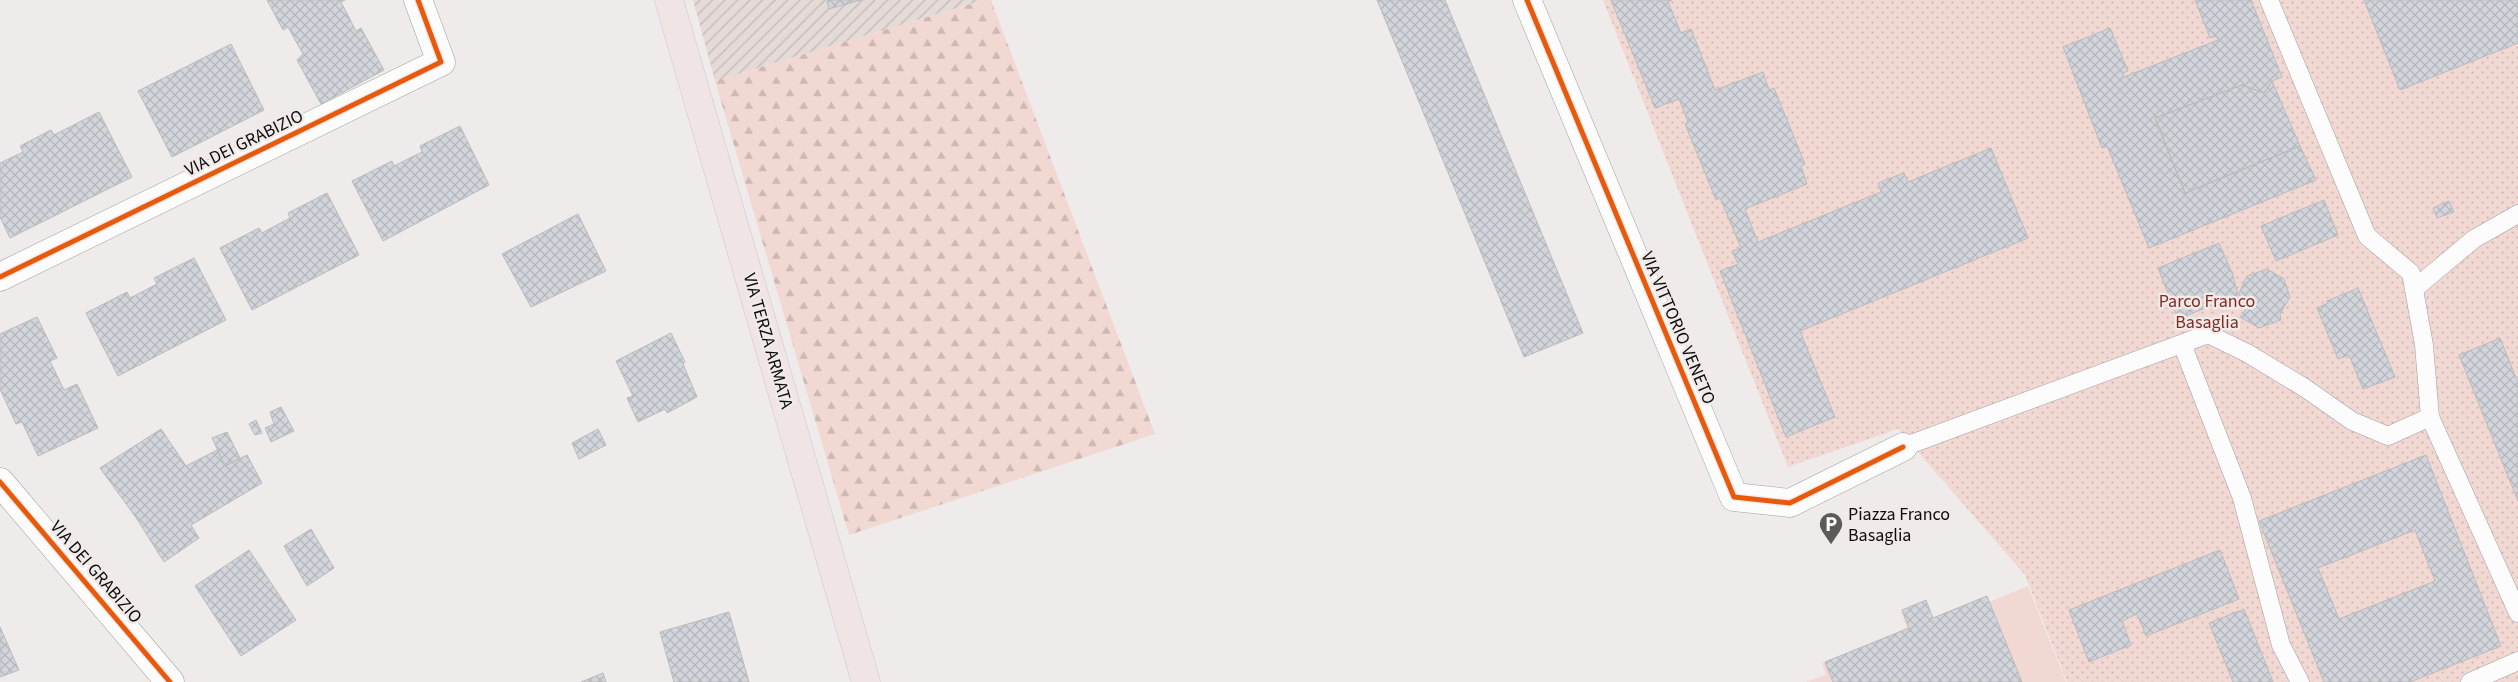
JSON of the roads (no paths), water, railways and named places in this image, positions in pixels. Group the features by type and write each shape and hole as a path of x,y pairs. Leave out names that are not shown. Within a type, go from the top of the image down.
{"main road":[{"name":"VIA TERZA ARMATA","path":"669,0 866,682"}],"street":[{"name":"VIA DEI GRABIZIO","path":"0,277 441,62 418,0"},
{"name":"VIA VITTORIO VENETO","path":"1526,0 1734,497 1790,503 1903,447"},
{"name":"VIA DEI GRABIZIO","path":"0,482 170,682"}],"lane":[{"path":"2269,0 2367,236 2411,273 2424,344 2430,418 2518,613"},
{"path":"2414,289 2474,239 2518,214"},
{"path":"1903,447 2208,334 2247,353 2305,388 2352,421 2388,436 2430,418"},
{"path":"2182,344 2242,498 2281,645 2300,682"},
{"path":"2470,682 2518,661"}],"place":[{"name":"Piazza Franco Basaglia","path":"1831,545"}],"park label":[{"name":"Parco Franco Basaglia","path":"2207,311"}]}
